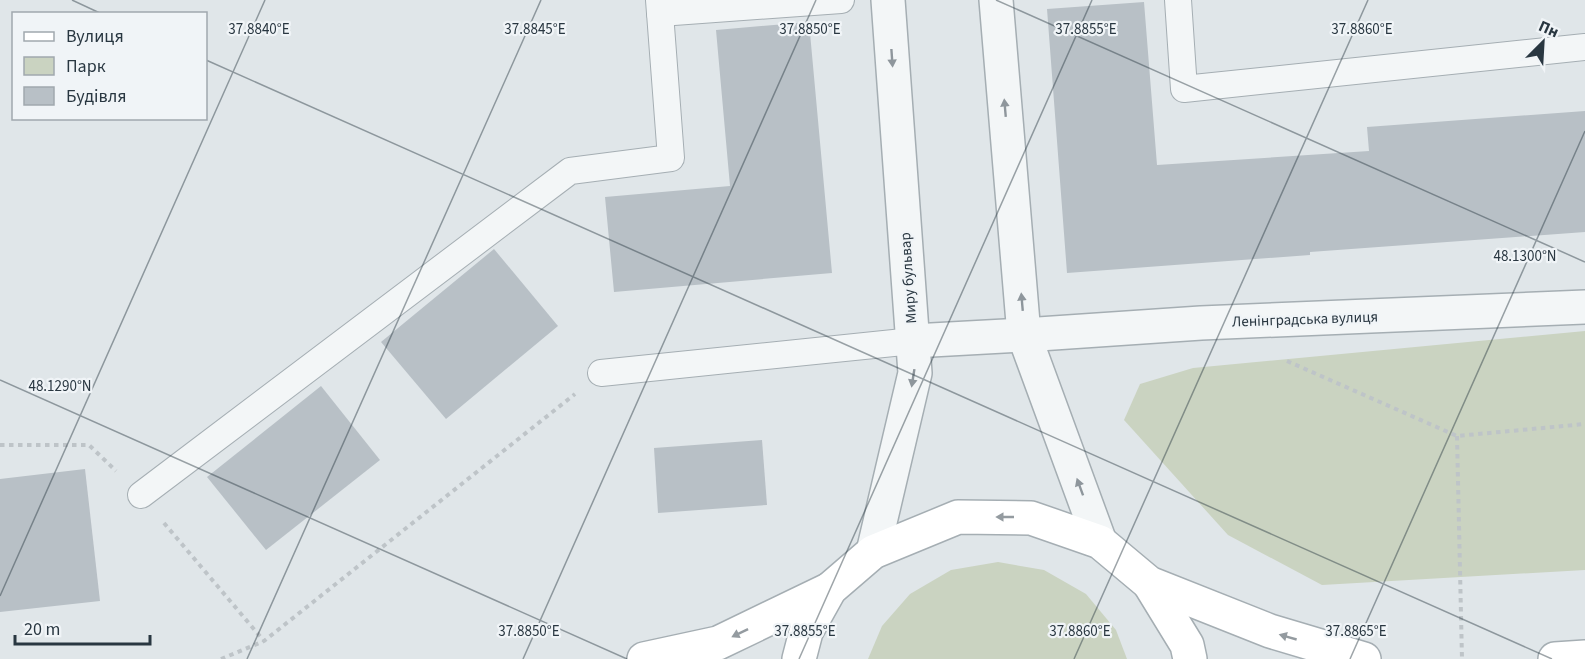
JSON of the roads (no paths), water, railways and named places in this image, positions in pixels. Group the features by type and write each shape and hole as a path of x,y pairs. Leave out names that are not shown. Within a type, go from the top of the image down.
{"main road":[{"path":"644,659 718,643 830,589 873,552 958,517 1031,518 1100,543 1149,584 1187,645 1190,659"},
{"path":"1149,584 1270,631 1364,659"},
{"path":"799,659 806,632 830,589"},
{"path":"1555,659 1585,657"}],"street":[{"name":"Миру бульвар","path":"873,552 915,373 888,0"},
{"path":"996,0 1024,335 1100,543"},
{"name":"Ленінградська вулиця","path":"912,341 1213,323 1585,307"}],"lane":[{"path":"141,495 570,171 671,158 660,6 841,0"},
{"path":"1178,0 1184,89 1585,47"},
{"path":"601,373 912,341"}]}
